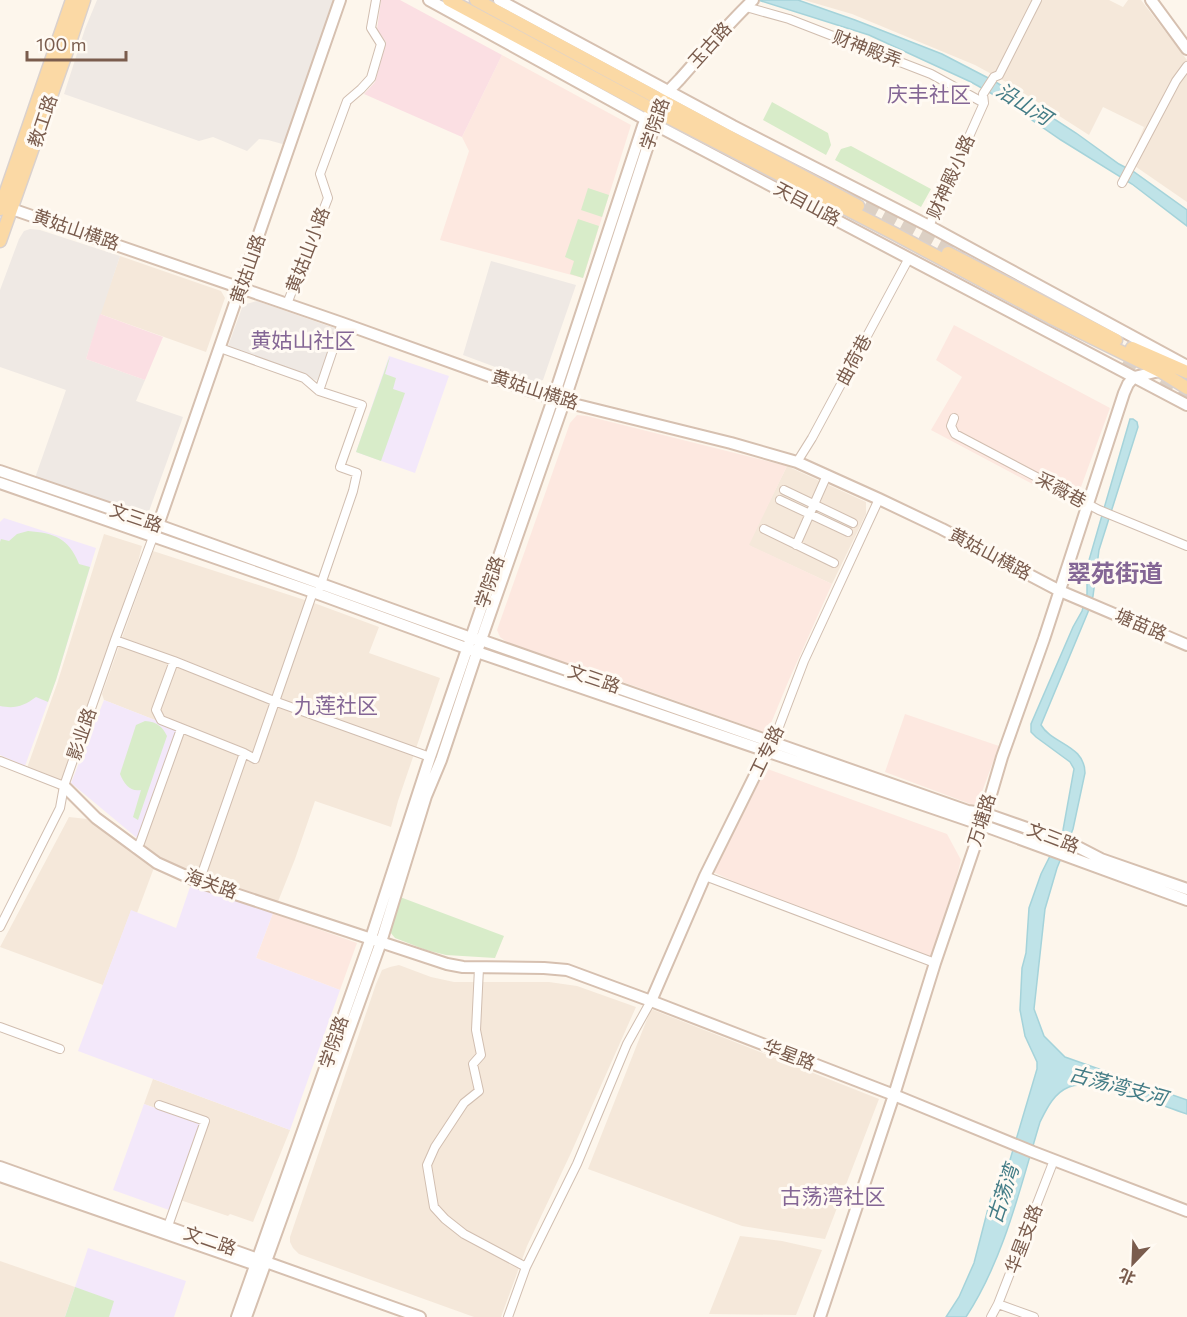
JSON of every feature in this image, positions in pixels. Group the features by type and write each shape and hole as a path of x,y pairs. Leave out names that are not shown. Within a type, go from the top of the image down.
{"main road":[{"name":"教工路","path":"0,242 4,207 72,0"},
{"name":"教工路","path":"4,207 84,0"},
{"name":"黄姑山路","path":"153,537 340,0"},
{"name":"天目山路","path":"429,0 658,108 898,227 1136,351 1185,368"},
{"name":"天目山路","path":"449,0 658,108 1050,317 1160,371 1187,388"},
{"name":"天目山路","path":"476,0 909,258 1187,405"},
{"name":"天目山路","path":"499,0 658,108 733,126 928,226 1185,368"},
{"path":"1151,0 1187,49"},
{"name":"玉古路","path":"658,108 728,24 750,3"},
{"name":"学院路","path":"246,1317 261,1263 426,796 441,760 474,644 553,399 658,108"},
{"name":"学院路","path":"376,940 430,757 564,402 653,130 658,108"},
{"name":"黄姑山横路","path":"4,207 241,287 553,399 731,443 797,462 942,529 1060,591"},
{"path":"1134,377 1185,368"},
{"name":"万塘路","path":"820,1317 1002,757 1044,639 1124,393 1134,377"},
{"name":"文三路","path":"0,471 158,525 317,590"},
{"name":"文三路","path":"0,483 770,746 968,811 984,813 1072,844 1101,859 1187,889"},
{"name":"塘苗路","path":"1060,591 1187,645"},
{"name":"文三路","path":"770,746 1187,900"},
{"name":"工专路","path":"651,1001 705,876 770,746"},
{"name":"海关路","path":"64,786 96,818 157,863 199,882 376,940"},
{"name":"华星路","path":"376,940 447,964 479,968 567,970 894,1095 1012,1144 1187,1211"},
{"name":"文二路","path":"0,1167 168,1226 401,1317"},
{"name":"文二路","path":"0,1176 420,1317"},
{"name":"学院路","path":"237,1317 261,1263"}],"street":[{"name":"黄姑山小路","path":"287,304 328,198 320,174 347,101 371,78 381,44 371,28 376,0"},
{"path":"984,103 983,94 994,77 999,75 1037,0"},
{"name":"财神殿弄","path":"750,3 931,74 984,103"},
{"path":"1123,182 1176,81 1187,66"},
{"name":"财神殿小路","path":"928,226 984,103"},
{"name":"曲荷巷","path":"797,462 909,258"},
{"path":"319,391 342,323"},
{"path":"174,661 156,710 161,720 255,759 274,701 353,491 357,473 340,467 362,405 319,391 304,378 220,348"},
{"name":"采薇巷","path":"954,418 951,426 955,434 1103,512 1187,546"},
{"path":"796,545 828,475"},
{"path":"784,490 854,523"},
{"name":"工专路","path":"770,746 804,661 879,499"},
{"path":"780,500 848,532"},
{"path":"764,529 834,563"},
{"name":"影业路","path":"0,927 60,808 64,786 153,537"},
{"path":"115,640 274,701 430,757"},
{"path":"135,848 140,843 181,729"},
{"path":"199,882 244,753"},
{"path":"0,761 64,786"},
{"path":"705,876 936,963"},
{"path":"479,968 476,1030 481,1055 473,1064 479,1091 464,1103 435,1147 428,1165 430,1188 434,1207 445,1219 464,1234 526,1267"},
{"path":"508,1317 526,1267 577,1164 627,1044 651,1001"},
{"path":"0,1027 60,1049"},
{"path":"159,1105 205,1121 168,1226"},
{"name":"华星支路","path":"990,1317 998,1304 1054,1160"},
{"path":"998,1304 1034,1317"}],"shaded area":[{"path":"97,0 333,0 286,145 259,139 247,151 213,137 199,141 64,94"},
{"path":"381,0 400,0 502,55 462,137 364,94 375,82 386,42 377,29"},
{"path":"804,0 1109,0 1123,7 1128,0 1141,0 1187,60 1187,202 1129,162 1144,127 1103,107 1089,135 1008,83 975,65 852,14"},
{"path":"502,55 631,125 583,278 440,240 469,151 462,137"},
{"path":"40,230 120,256 86,359 145,380 136,401 183,417 148,514 35,478 66,390 0,367 0,290 19,239 24,231"},
{"path":"120,256 221,291 225,298 206,352 100,314"},
{"path":"491,261 576,285 543,380 536,382 463,355"},
{"path":"257,301 340,330 321,382 227,349 243,305"},
{"path":"100,314 163,337 145,380 86,359"},
{"path":"954,325 1110,408 1074,506 931,430 962,377 936,360"},
{"path":"389,356 449,376 415,473 356,452"},
{"path":"577,415 787,466 749,545 832,584 767,733 508,643 500,637 497,630 570,423"},
{"path":"787,466 866,502 866,514 832,584 748,545"},
{"path":"4,518 96,548 56,680 25,766 0,755 0,522"},
{"path":"104,534 142,546 62,782 27,768 57,684"},
{"path":"153,551 314,603 379,627 369,653 440,678 391,827 315,801 277,904 204,879 141,848 182,733 104,700 102,694"},
{"path":"104,700 177,731 137,838 71,783"},
{"path":"905,714 999,746 979,800 973,805 885,772"},
{"path":"762,767 947,834 961,860 935,963 789,907 713,872"},
{"path":"69,817 87,819 155,865 137,913 131,911 103,985 0,947"},
{"path":"191,884 273,913 256,958 340,990 290,1130 78,1051 131,910 176,928"},
{"path":"273,913 357,943 340,990 256,958"},
{"path":"399,965 431,977 454,982 549,982 577,986 636,1007 527,1246 501,1317 474,1317 299,1254 290,1242 376,984 382,970"},
{"path":"651,1009 879,1099 825,1239 742,1226 588,1169"},
{"path":"153,1079 290,1130 253,1222 180,1200 205,1126 144,1104"},
{"path":"144,1104 200,1124 169,1210 113,1190"},
{"path":"740,1236 782,1241 822,1250 796,1315 709,1314"},
{"path":"88,1248 186,1281 174,1317 65,1317"},
{"path":"0,1261 75,1287 65,1317 0,1317"}],"green space":[{"path":"772,102 828,133 831,145 826,155 763,120"},
{"path":"851,146 931,189 921,207 835,160 841,149"},
{"path":"588,188 609,195 602,217 581,210"},
{"path":"578,219 599,226 583,278 570,274 574,261 565,257"},
{"path":"390,357 385,374 396,378 393,389 405,393 381,461 356,452"},
{"path":"28,531 46,533 60,538 70,548 79,564 90,567 48,702 36,697 19,706 5,707 0,706 0,542 1,539 9,541 17,534"},
{"path":"145,721 159,725 167,736 138,820 133,817 141,790 134,790 128,786 120,774 136,725"},
{"path":"400,897 504,936 495,958 446,955 395,938 390,932 390,925"},
{"path":"75,1287 114,1301 109,1317 65,1317"}],"water":[{"name":"沿山河","path":"758,0 798,0 942,54 994,81 1076,133 1187,210 1187,226 1132,184 1061,140 1003,100 971,82 869,35"},
{"path":"1130,419 1137,422 1138,427 1099,550 1093,596 1041,725 1053,737 1080,756 1085,773 1073,829 1057,868 1045,909 1034,1009 1044,1036 1065,1057 1187,1100 1187,1114 1127,1094 1093,1086 1069,1087 1059,1093 1045,1111 1040,1122 1010,1222 979,1295 966,1317 946,1317 959,1297 974,1263 990,1201 999,1175 1010,1160 1037,1069 1037,1062 1025,1036 1020,1010 1029,908 1041,874 1063,830 1074,769 1070,762 1031,732 1031,724 1082,611 1087,594 1087,567"}],"tunnel":[{"path":"847,194 963,256"},
{"path":"1125,359 1187,399"}],"district":[{"name":"庆丰社区","path":"929,95"},
{"name":"黄姑山社区","path":"303,341"},
{"name":"翠苑街道","path":"1115,574"},
{"name":"九莲社区","path":"336,706"},
{"name":"古荡湾社区","path":"833,1197"}],"water label":[{"name":"古荡湾支河","path":"1118,1086"},
{"name":"古荡湾","path":"1003,1194"}]}
